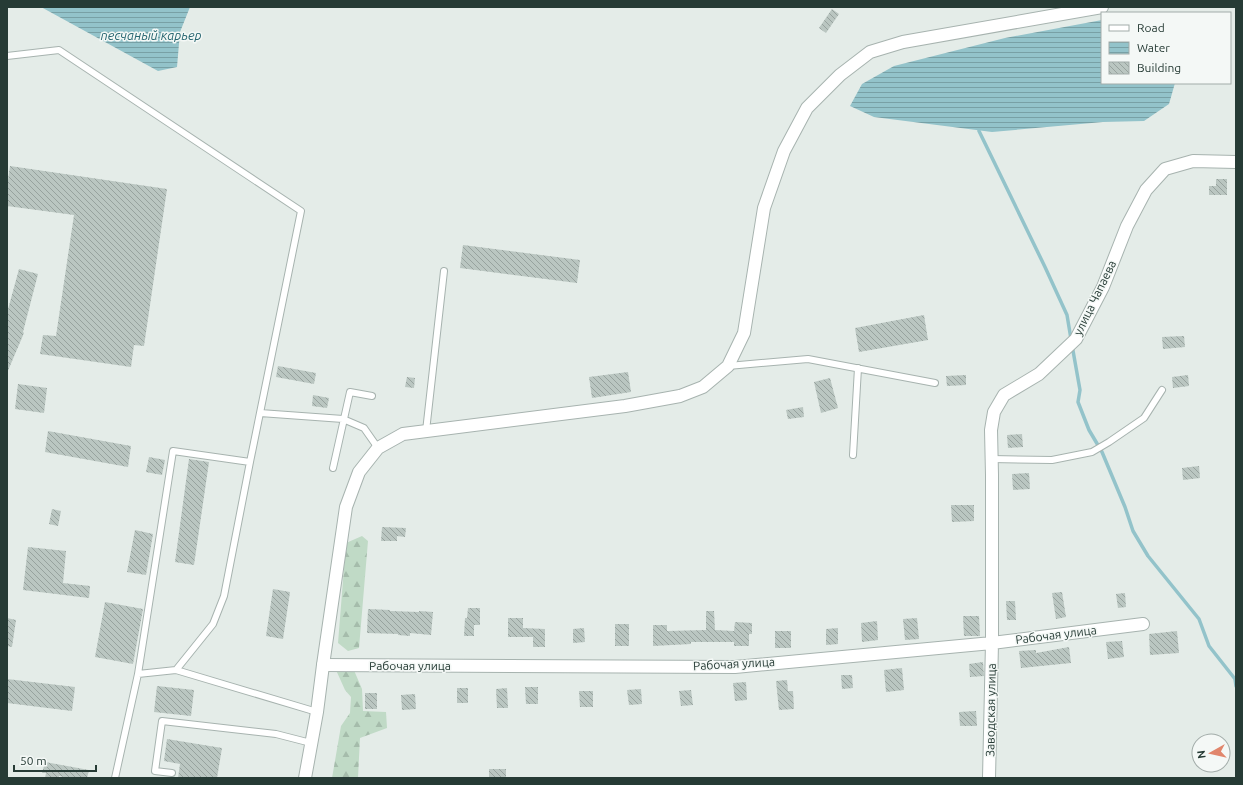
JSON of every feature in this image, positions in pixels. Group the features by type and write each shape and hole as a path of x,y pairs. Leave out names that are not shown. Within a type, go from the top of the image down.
{"street":[{"path":"305,778 317,712 346,507 359,472 378,448 403,434 625,406 680,396 703,387 728,366 744,333 764,208 784,151 807,108 840,75 870,52 903,42 1102,7"},
{"name":"улица Чапаева","path":"992,643 991,430 994,412 1004,395 1039,374 1076,339 1102,287 1127,226 1146,190 1165,169 1193,161 1236,162"},
{"name":"Рабочая улица","path":"323,666 735,667 992,643 1143,624"},
{"name":"Заводская улица","path":"989,778 992,643"}],"lane":[{"path":"7,56 59,50 301,211 224,596 213,624 176,670"},
{"path":"426,431 444,271"},
{"path":"728,366 808,359 935,383"},
{"path":"853,455 858,368"},
{"path":"992,459 1052,460 1092,452 1144,418 1162,390"},
{"path":"333,468 350,392 372,396"},
{"path":"260,413 343,419 364,428 378,448"},
{"path":"115,778 138,674 173,451 250,462"},
{"path":"138,674 176,670 317,712"},
{"path":"172,773 155,771 162,720 276,734 311,743"}],"green space":[{"path":"362,536 368,541 359,648 348,651 338,643 346,543"},
{"path":"353,668 362,689 363,711 386,712 387,728 360,738 358,778 332,778 341,726 350,713 351,697 345,690 336,670"}],"water":[{"name":"песчаный карьер","path":"41,7 190,7 180,32 177,67 158,71"},
{"path":"1101,20 1101,84 1175,84 1169,104 1144,121 1103,122 992,132 874,117 850,106 862,84 894,66 1005,38"}],"building":[{"path":"832,9 839,14 826,33 819,28"},
{"path":"10,166 167,189 144,346 134,345 131,367 40,354 43,335 56,336 74,215 7,206 7,187"},
{"path":"1216,179 1227,179 1227,195 1209,195 1209,186 1216,186"},
{"path":"463,245 580,260 577,283 460,268"},
{"path":"19,269 38,274 23,332 24,333 7,373 7,313"},
{"path":"924,315 928,340 859,352 855,328"},
{"path":"1184,336 1185,347 1163,349 1162,337"},
{"path":"278,366 316,373 314,384 276,377"},
{"path":"628,372 631,392 592,398 589,377"},
{"path":"966,375 966,385 947,386 946,376"},
{"path":"1188,375 1189,386 1173,388 1172,377"},
{"path":"407,377 415,378 414,388 405,387"},
{"path":"830,378 838,408 821,413 814,382"},
{"path":"18,384 47,388 44,413 15,409"},
{"path":"313,395 329,398 327,408 312,406"},
{"path":"803,407 804,417 788,419 786,410"},
{"path":"48,431 131,446 128,467 45,452"},
{"path":"1022,434 1023,447 1008,448 1007,435"},
{"path":"149,457 165,460 162,475 146,472"},
{"path":"189,459 209,462 194,565 175,562"},
{"path":"1199,466 1200,478 1183,480 1182,468"},
{"path":"1029,473 1030,489 1013,490 1012,474"},
{"path":"951,505 974,505 974,521 952,522"},
{"path":"52,509 61,511 58,526 49,524"},
{"path":"382,527 406,528 405,537 397,536 397,541 381,541"},
{"path":"135,530 153,534 146,575 127,572"},
{"path":"28,547 66,551 63,583 90,586 89,598 23,590"},
{"path":"273,589 290,592 283,639 266,636"},
{"path":"1062,592 1066,617 1056,619 1052,593"},
{"path":"1125,593 1126,607 1118,608 1116,594"},
{"path":"1006,601 1015,601 1016,620 1007,620"},
{"path":"105,602 143,609 133,664 95,657"},
{"path":"468,608 480,608 480,625 474,625 474,636 464,636 465,618 467,618"},
{"path":"368,609 433,612 431,635 410,633 410,636 367,633"},
{"path":"706,611 714,611 715,630 734,631 735,622 752,623 752,634 749,634 749,646 734,646 734,642 691,642 691,644 653,646 653,625 667,625 667,631 706,630"},
{"path":"963,616 979,616 980,636 964,636"},
{"path":"7,618 16,620 12,647 7,646"},
{"path":"508,618 523,618 523,628 545,629 545,647 533,647 533,637 508,637"},
{"path":"917,618 919,639 905,640 903,619"},
{"path":"877,621 878,640 862,642 861,623"},
{"path":"615,624 629,624 629,646 615,646"},
{"path":"584,628 585,642 573,643 573,629"},
{"path":"838,628 838,644 826,645 826,629"},
{"path":"775,631 791,631 791,648 775,648"},
{"path":"1177,631 1179,653 1150,655 1149,634"},
{"path":"1122,641 1124,657 1108,659 1106,642"},
{"path":"1069,647 1071,663 1021,668 1019,651 1036,650 1036,653"},
{"path":"983,662 984,676 970,677 969,664"},
{"path":"902,668 904,690 886,692 884,670"},
{"path":"841,675 852,675 853,688 842,689"},
{"path":"7,679 75,687 72,711 7,703"},
{"path":"787,680 788,691 793,691 794,709 779,710 776,681"},
{"path":"746,682 747,700 735,701 733,683"},
{"path":"157,686 194,690 191,716 154,712"},
{"path":"525,687 538,687 538,704 526,704"},
{"path":"457,688 468,688 468,703 457,703"},
{"path":"507,688 508,708 497,708 496,689"},
{"path":"641,689 642,704 629,705 627,690"},
{"path":"691,690 693,705 681,706 679,691"},
{"path":"579,691 593,691 593,707 580,707"},
{"path":"365,693 377,693 377,709 365,709"},
{"path":"415,694 416,709 402,710 401,695"},
{"path":"976,711 977,726 960,726 959,712"},
{"path":"167,739 222,748 217,778 178,778 180,764 164,761"},
{"path":"45,762 89,770 87,778 68,778 59,776 59,778 45,778 46,773 42,773"},
{"path":"489,769 506,769 506,778 489,778"}],"waterway":[{"path":"979,131 1067,315 1071,339"},
{"path":"1072,345 1080,390 1078,402 1089,430 1102,452 1125,507 1133,531 1148,556 1199,619 1209,646 1235,679 1236,686"}]}
